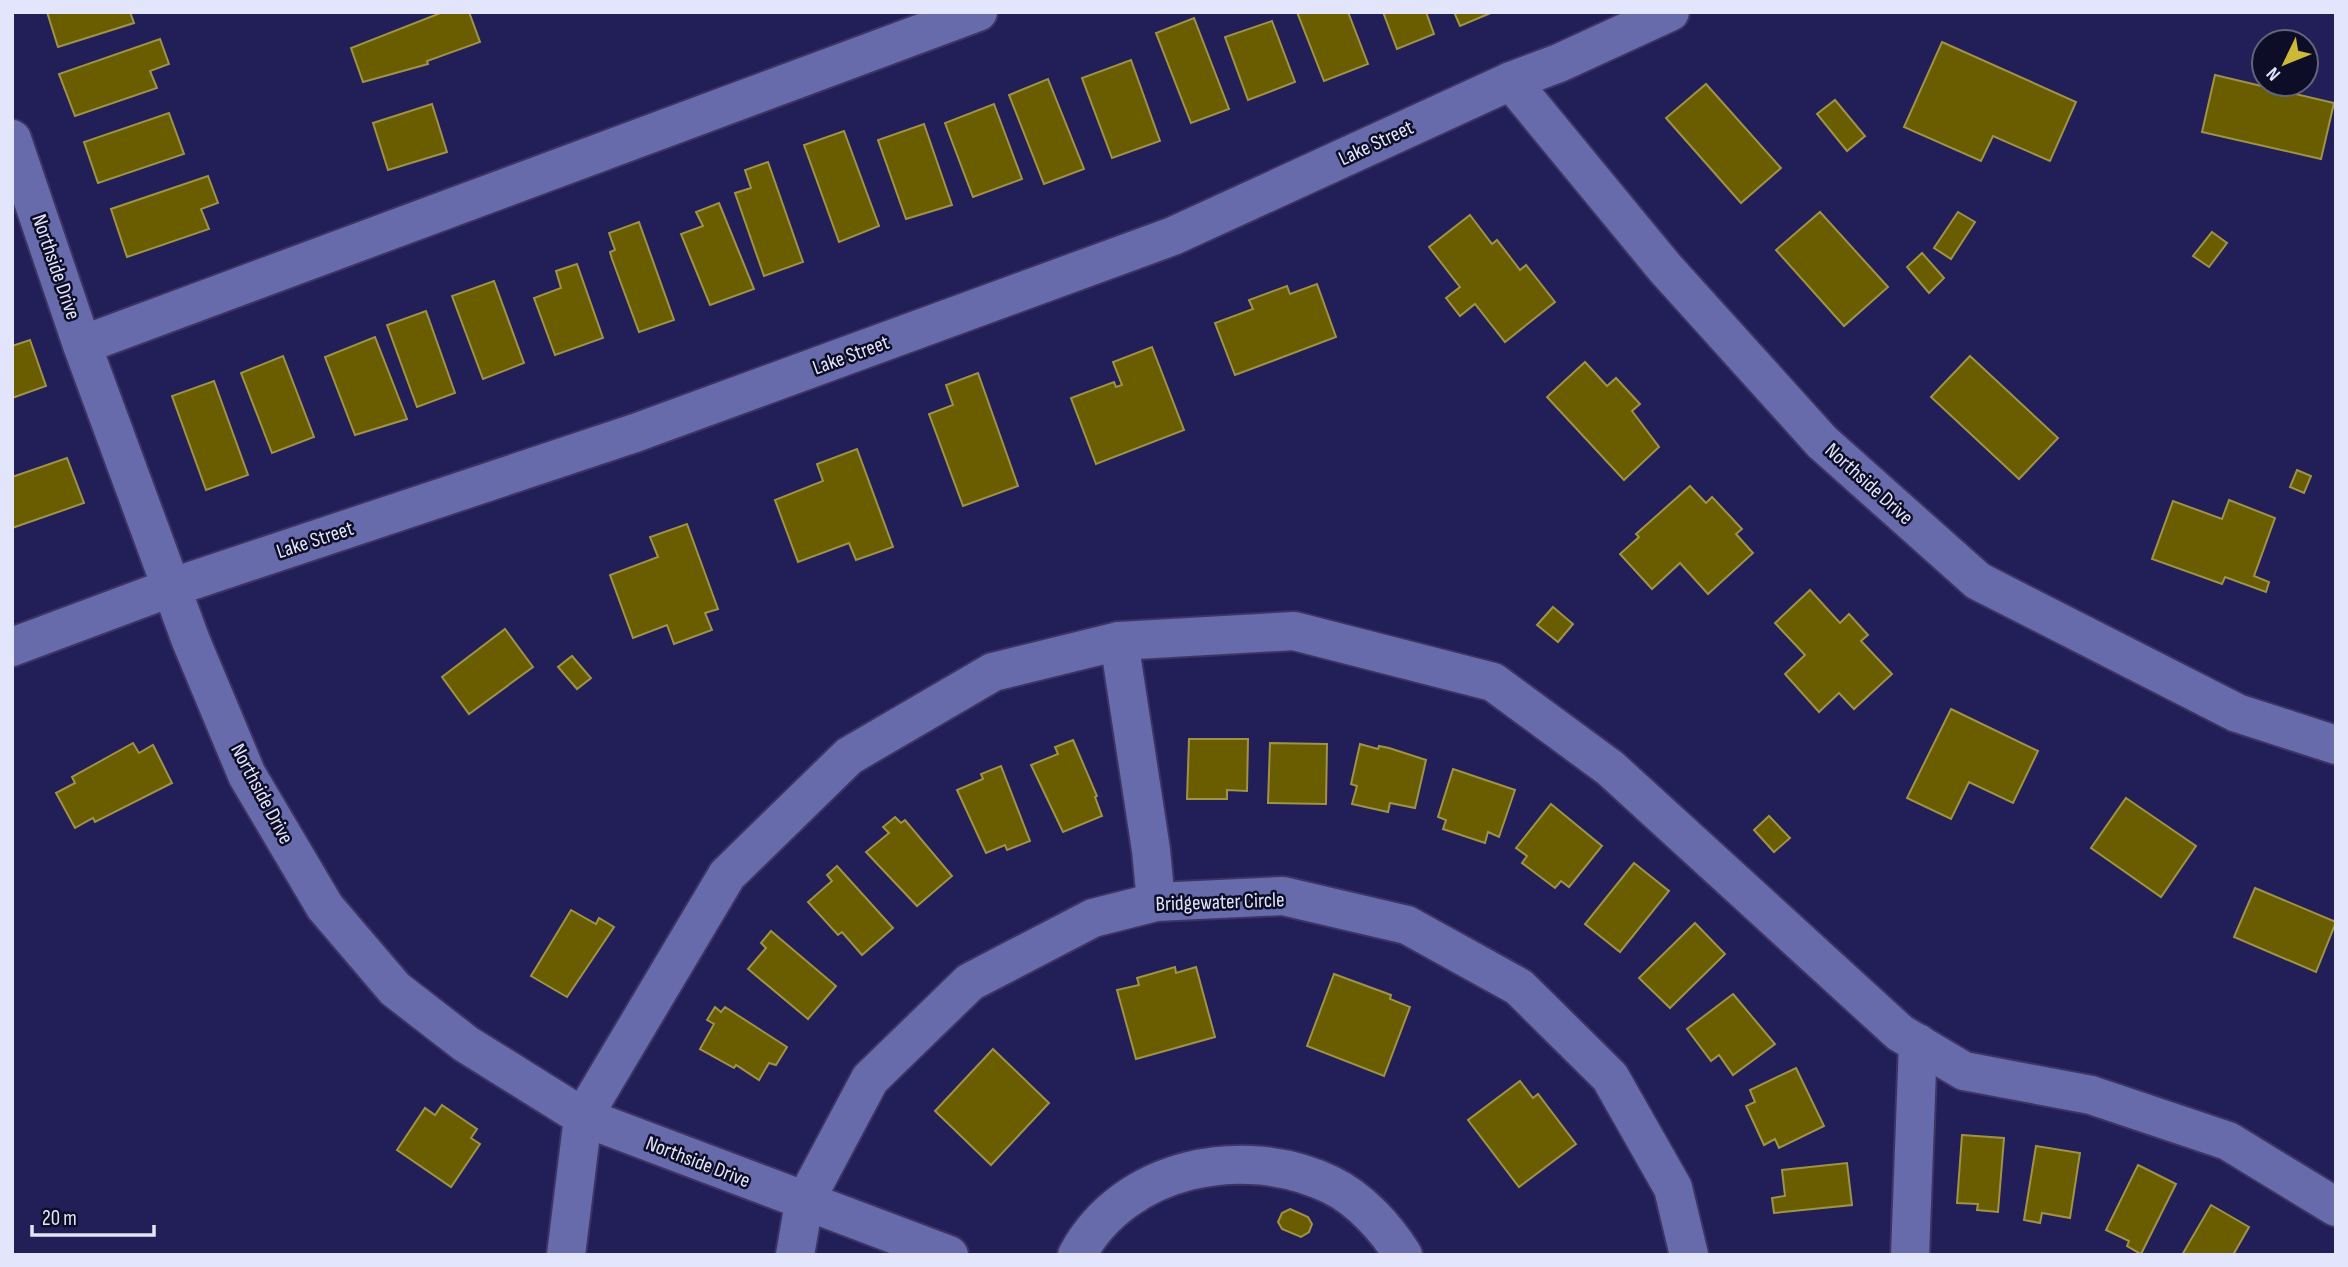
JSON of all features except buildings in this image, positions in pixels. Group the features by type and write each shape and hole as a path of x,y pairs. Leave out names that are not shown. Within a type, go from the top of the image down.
{"street":[{"path":"82,345 978,12"},
{"name":"Lake Street","path":"12,647 170,588 635,433 1173,236 1511,81 1559,63 1670,12"},
{"name":"Northside Drive","path":"1511,81 1665,268 1822,442 1978,581 2237,713 2336,745"},
{"name":"Northside Drive","path":"12,139 82,345 170,588 247,775 326,907 395,989 466,1044 583,1117 804,1203 949,1255"},
{"path":"566,1255 583,1117 727,875 849,757 993,672 1119,641 1294,631 1493,682 1610,768 1900,1033 1964,1071 2091,1095 2228,1141 2336,1207"},
{"path":"1119,641 1151,850 1156,902"},
{"name":"Bridgewater Circle","path":"795,1255 804,1203 870,1079 970,982 1093,918 1156,902 1283,896 1407,925 1519,987 1610,1077 1673,1188 1689,1255"},
{"path":"1910,1255 1918,1044"},
{"path":"1077,1255 1087,1235 1138,1190 1201,1166 1268,1164 1332,1185 1385,1227 1403,1255"}]}
